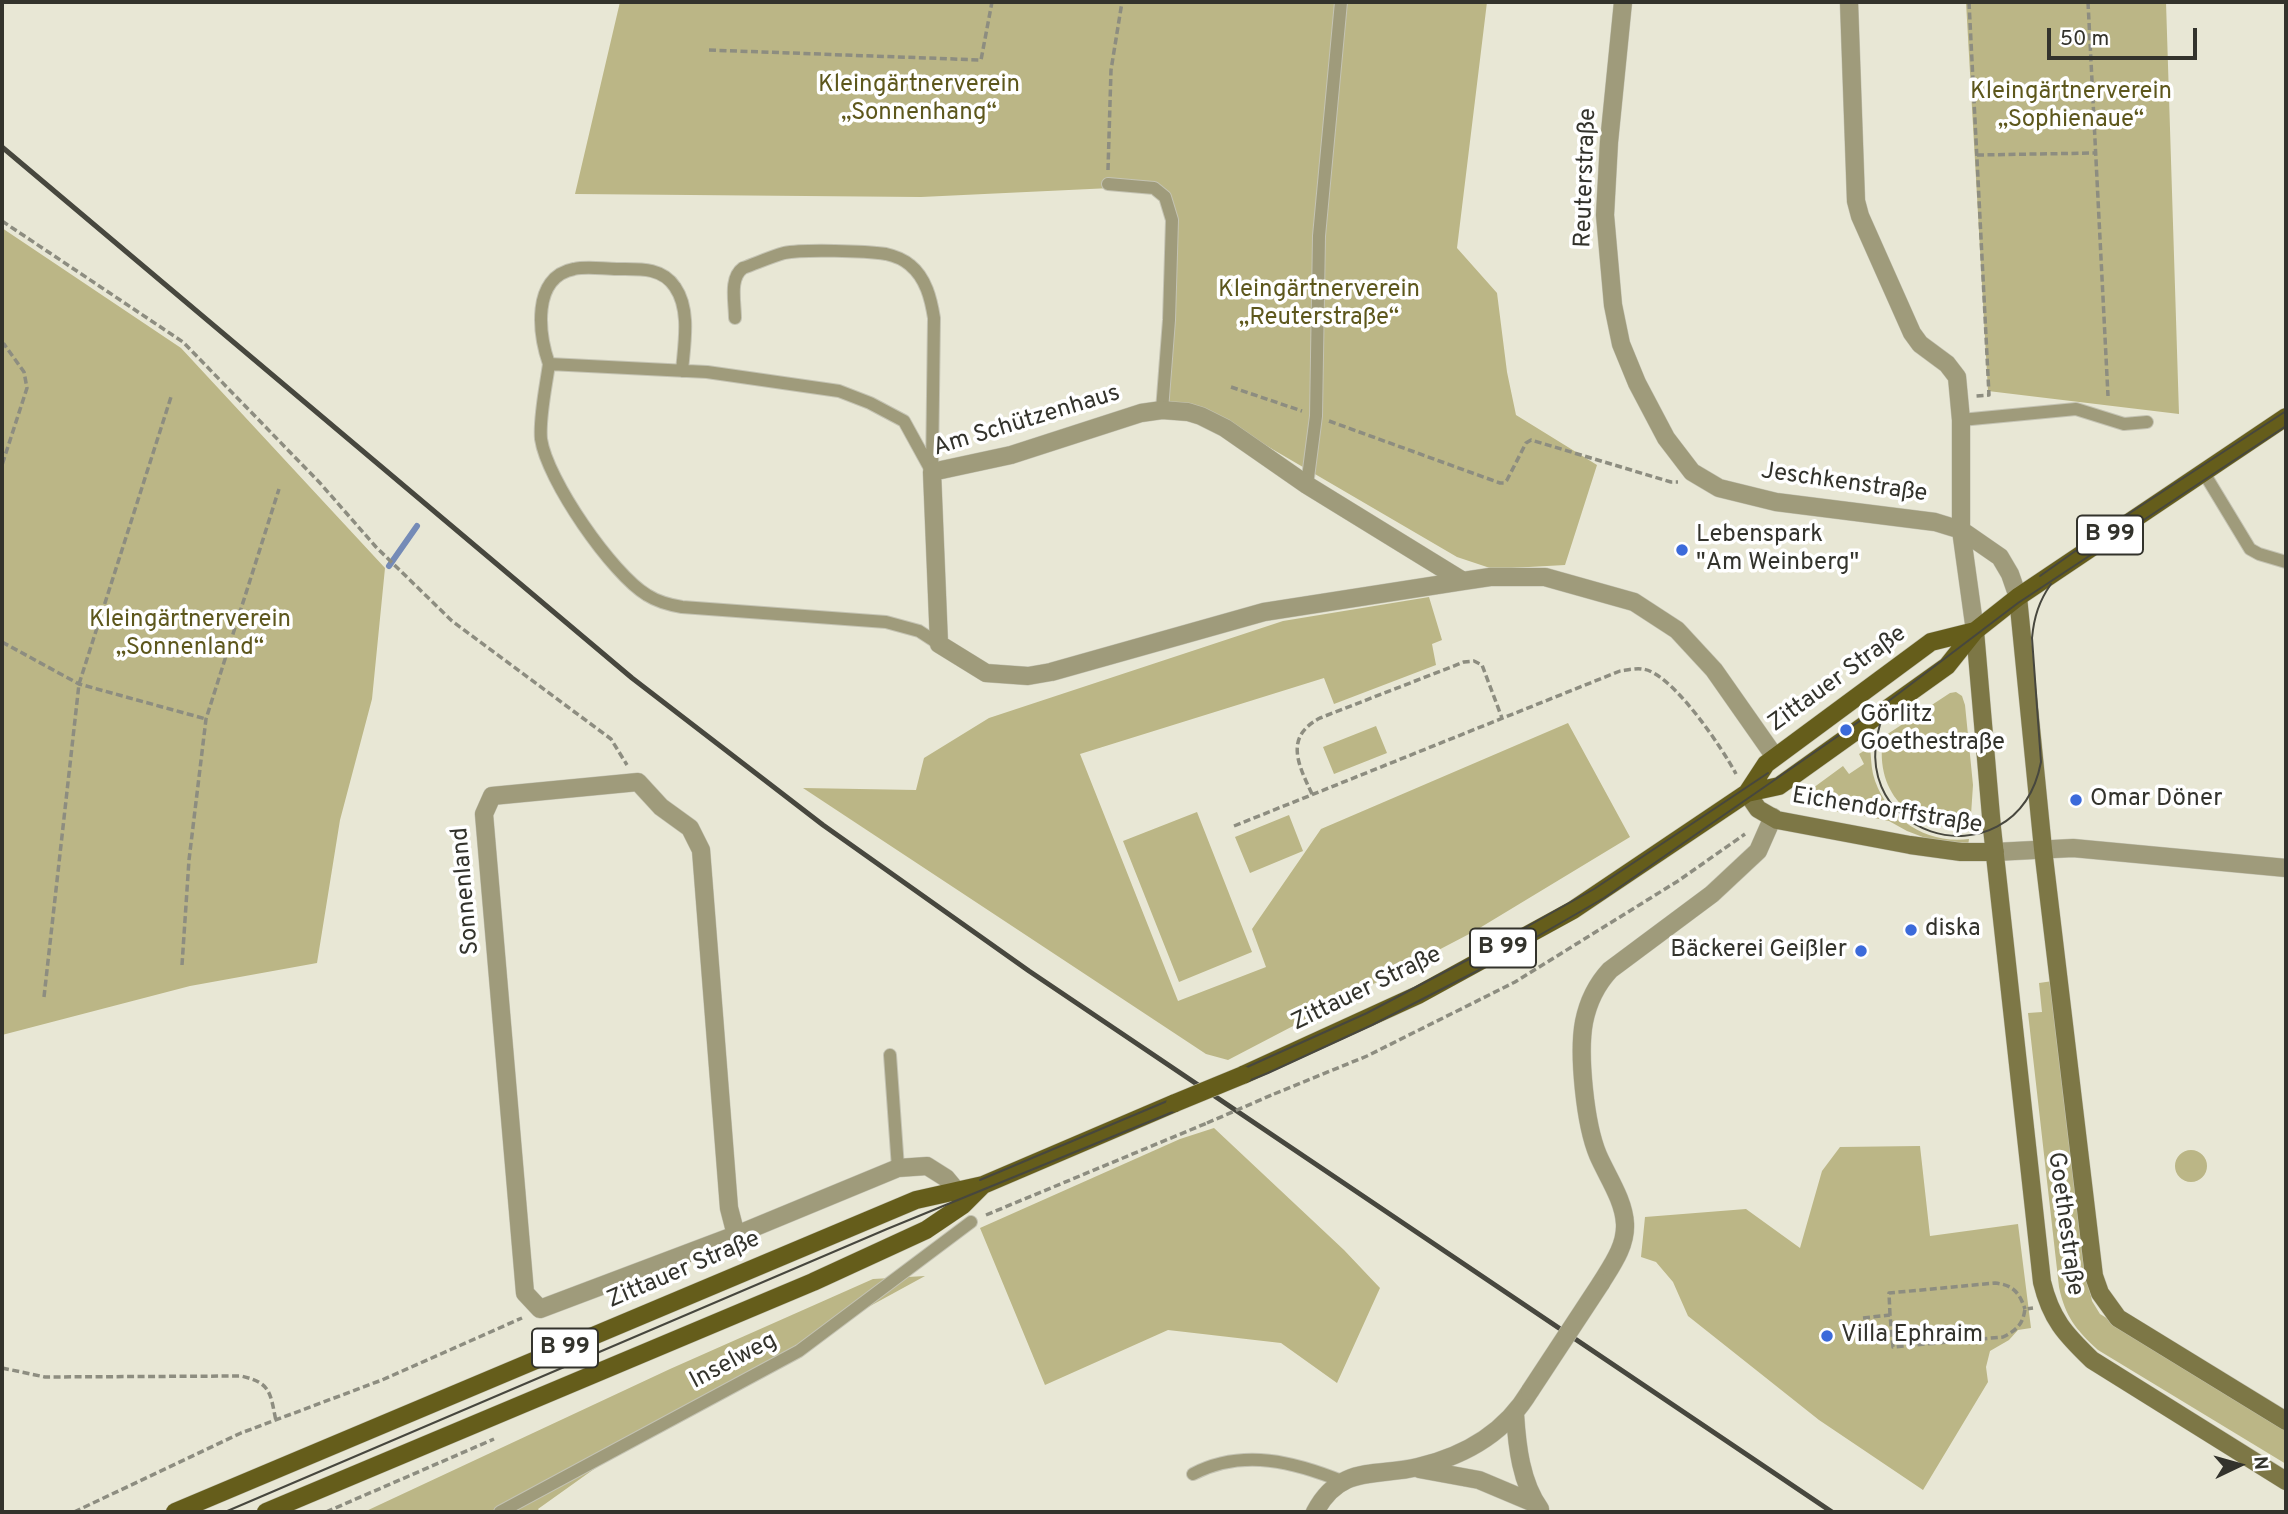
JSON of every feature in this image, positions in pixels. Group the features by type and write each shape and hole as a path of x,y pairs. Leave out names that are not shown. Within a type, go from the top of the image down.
{"main road":[{"name":"Zittauer Straße","path":"266,1512 813,1282 926,1230 960,1198 983,1185 1243,1075 1418,995 1573,910 1747,793 1779,786 1947,666 1975,631 2018,597 2286,417"},
{"name":"Zittauer Straße","path":"1747,793 1766,764 1931,642 1975,631"},
{"name":"Zittauer Straße","path":"175,1512 903,1205 960,1198"}],"street":[{"name":"Reuterstraße","path":"1623,2 1609,142 1605,215 1613,305 1621,344 1637,383 1667,438 1692,472 1719,488"},
{"path":"1849,2 1854,183 1858,208 1912,333 1920,344 1947,364 1957,377 1961,420 1961,530 1975,631"},
{"name":"Am Schützenhaus","path":"939,644 932,472 1011,455 1141,413 1162,411 1201,416 1225,428 1307,485 1463,581"},
{"name":"Jeschkenstraße","path":"1719,488 1776,502 1935,522 1961,530 2000,557 2010,574 2018,597"},
{"path":"939,644 986,673 1028,676 1051,672 1264,612 1490,577 1545,577 1634,602 1677,630 1714,670 1775,757"},
{"name":"Goethestraße","path":"2018,597 2022,660 2043,849 2091,1256 2100,1293 2119,1318 2134,1329 2286,1421"},
{"name":"Goethestraße","path":"1975,631 1995,852 2042,1282 2049,1306 2065,1334 2092,1360 2286,1481"},
{"path":"638,782 661,807 690,828 701,850 729,1208 736,1235"},
{"name":"Sonnenland","path":"540,1310 525,1293 484,814 492,796 638,782"},
{"name":"Eichendorffstraße","path":"1747,793 1758,809 1777,820 1910,845 1961,852 1995,852"},
{"name":"Eichendorffstraße","path":"1416,1468 1461,1453 1497,1430 1515,1414 1620,1251 1625,1227 1623,1211 1596,1151 1586,1104 1582,1047 1583,1024 1588,1005 1599,982 1610,970 1712,894 1758,851 1773,817"},
{"path":"1995,852 2073,848 2286,868"},
{"path":"540,1310 736,1235 898,1168 927,1166 946,1178 960,1198"},
{"path":"1515,1414 1517,1446 1524,1475 1539,1508"},
{"path":"1315,1512 1331,1491 1355,1476 1416,1468 1479,1480 1539,1508"}],"lane":[{"path":"1307,485 1316,416 1319,236 1341,2"},
{"path":"1108,184 1154,188 1165,197 1172,220 1169,320 1162,411"},
{"path":"735,318 734,282 738,272 784,253 885,254 900,258 913,267 931,300 934,318 932,472"},
{"path":"682,371 684,309 677,288 666,277 641,269 576,268 556,278 546,290 541,310 541,337 549,365 541,437 549,467 559,489 615,567 646,595 668,605 886,622 919,631 939,644"},
{"path":"549,365 707,372 839,391 904,421 932,472"},
{"path":"1961,420 2077,409 2124,424 2147,422"},
{"path":"2204,473 2250,549 2286,562"},
{"path":"890,1055 898,1168"},
{"name":"Inselweg","path":"500,1512 799,1351 971,1222"},
{"path":"1193,1474 1207,1466 1252,1459 1289,1462 1344,1482"}],"path":[{"path":"709,50 981,60 992,2"},
{"path":"1108,184 1111,70 1122,2"},
{"path":"1960,398 1989,395 1969,2"},
{"path":"2088,2 2108,396"},
{"path":"1978,155 2096,153"},
{"path":"2,221 183,342 320,483 376,547 452,621 611,739 638,782"},
{"path":"2,465 27,388 24,372 3,343"},
{"path":"1231,387 1500,483 1507,480 1528,440 1671,482 1683,480 1692,472"},
{"path":"44,997 79,684 171,397"},
{"path":"182,965 189,860 206,719 279,489"},
{"path":"2,642 79,684 206,719"},
{"path":"1313,794 1299,765 1297,743 1306,725 1320,718 1464,662 1474,661 1482,665 1502,718"},
{"path":"1234,826 1620,671 1644,668 1667,681 1679,694 1727,757 1747,793"},
{"path":"971,1222 1367,1056 1515,982 1678,881 1753,829 1760,829 1765,835"},
{"path":"1995,1283 2010,1284 2021,1296 2025,1309 2024,1322 2003,1337 1893,1347 1889,1293 1995,1283"},
{"path":"2025,1309 2049,1306"},
{"path":"74,1512 242,1433 382,1380 540,1310"},
{"path":"1863,1318 1890,1315"},
{"path":"2,1368 45,1377 242,1376 266,1385 276,1420"}],"green space":[{"path":"620,2 1487,2 1457,248 1497,293 1507,372 1516,415 1597,465 1565,565 1493,569 1457,557 1219,418 1189,405 1164,401 1173,219 1153,186 921,197 575,194"},
{"name":"Kleingärtnerverein „Sophienaue“","path":"1966,2 2166,2 2179,414 1988,391"},
{"name":"Kleingärtnerverein „Sonnenland“","path":"2,228 181,348 385,568 372,699 340,820 317,963 190,986 2,1035"},
{"path":"1429,597 1442,640 1432,644 1436,665 1334,704 1324,678 1080,754 1178,1001 1266,967 1252,929 1321,829 1568,723 1630,837 1473,932 1228,1060 1206,1054 803,788 916,790 924,758 989,718 1283,621"},
{"path":"1956,692 1962,696 1965,705 1973,785 1970,830 1932,824 1902,806 1885,776 1882,758 1883,737 1950,693"},
{"path":"1376,726 1387,753 1334,774 1323,747"},
{"path":"1870,747 1873,774 1887,803 1897,815 1909,825 1937,837 1969,839 1968,846 1936,842 1889,821 1819,809 1813,788 1843,766 1849,774 1864,764 1859,754"},
{"path":"1197,812 1252,952 1179,982 1123,841"},
{"path":"1289,815 1303,851 1250,873 1235,837"},
{"path":"2053,981 2092,1301 2100,1314 2286,1427 2286,1464 2098,1350 2083,1336 2068,1314 2059,1287 2028,1013 2042,1012 2039,983"},
{"path":"1214,1128 1344,1250 1380,1288 1337,1383 1281,1343 1168,1330 1045,1385 980,1228 1180,1139"},
{"path":"1920,1146 1930,1236 2018,1224 2031,1328 2018,1330 2009,1340 1990,1351 1986,1367 1988,1382 1923,1490 1819,1420 1688,1316 1673,1282 1656,1262 1641,1257 1645,1217 1746,1209 1800,1248 1822,1171 1840,1147"},
{"path":"2191,1150 2202,1155 2207,1166 2202,1177 2191,1182 2180,1177 2175,1166 2180,1155"},
{"path":"925,1276 667,1417 538,1509 540,1512 364,1512 670,1369 873,1279"}],"waterway":[{"path":"389,566 417,526"}],"tram line":[{"path":"2040,576 2122,518 2286,411"},
{"path":"225,1512 887,1229 1268,1073 1372,1025 1479,970 1604,898 1890,700 2018,603 2286,426"},
{"path":"1889,702 1876,749 1881,787 1901,815 1931,831 1965,836 1997,826 2025,802 2041,762 2032,638 2038,610 2051,584"},
{"path":"980,1180 1236,1072 1367,1013 1594,889 1768,773"}],"railway":[{"path":"2,147 632,678 823,825 1029,971 1832,1512"}],"place":[{"name":"Lebenspark \"Am Weinberg\"","path":"1682,550"},
{"name":"Görlitz Goethestraße","path":"1846,730"},
{"name":"Omar Döner","path":"2076,800"},
{"name":"diska","path":"1911,930"},
{"name":"Bäckerei Geißler","path":"1861,951"},
{"name":"Villa Ephraim","path":"1827,1336"}],"park label":[{"name":"Kleingärtnerverein „Sonnenhang“","path":"919,100"},
{"name":"Kleingärtnerverein „Reuterstraße“","path":"1319,305"}]}
